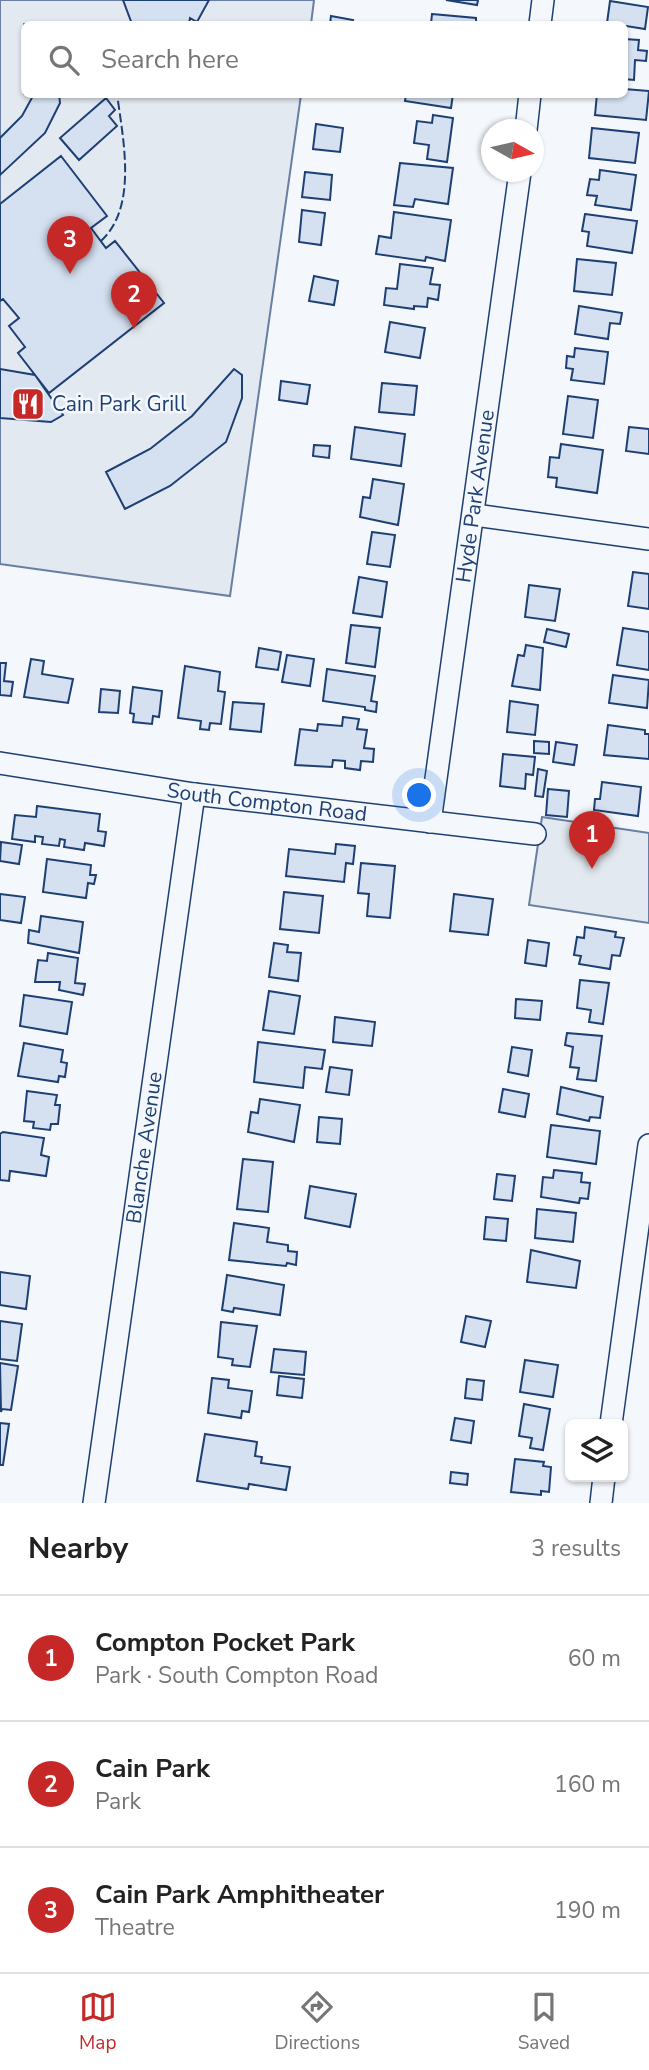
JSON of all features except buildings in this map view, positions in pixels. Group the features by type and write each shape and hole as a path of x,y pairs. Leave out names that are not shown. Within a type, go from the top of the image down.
{"street":[{"path":"540,21 543,0"},
{"path":"527,119 530,98"},
{"name":"Hyde Park Avenue","path":"430,822 475,515 519,182"},
{"path":"475,515 649,539"},
{"name":"South Compton Road","path":"0,763 194,794 536,834"},
{"name":"Blanche Avenue","path":"94,1503 194,794"},
{"path":"612,1419 649,1145"},
{"path":"601,1503 603,1482"}],"shaded area":[{"path":"0,0 314,0 311,21 21,21 21,98 301,98 230,596 0,564"},
{"path":"542,817 649,833 649,923 529,905"}],"fence":[{"path":"101,241 113,227 124,191 124,151 117,98"}],"place":[{"name":"Cain Park Amphitheater","path":"70,274"},
{"name":"Cain Park","path":"134,329"},
{"name":"Cain Park Grill","path":"28,404"},
{"name":"Compton Pocket Park","path":"592,869"}]}
